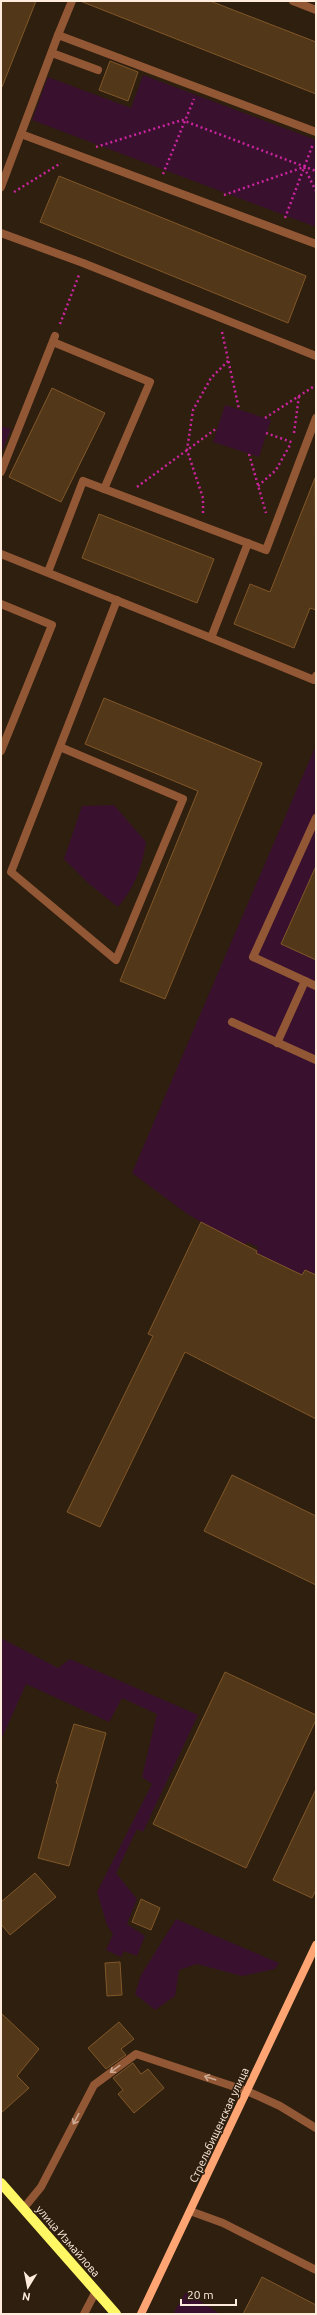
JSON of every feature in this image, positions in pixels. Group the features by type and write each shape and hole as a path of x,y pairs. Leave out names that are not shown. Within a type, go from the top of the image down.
{"main road":[{"name":"Стрельбищенская улица","path":"141,2314 316,1945"},
{"name":"улица Измайлова","path":"1,2183 116,2314"}],"lane":[{"path":"1,187 72,1"},
{"path":"293,1 316,10"},
{"path":"58,35 316,132"},
{"path":"52,53 98,70"},
{"path":"21,134 316,244"},
{"path":"1,233 83,263 316,356"},
{"path":"1,472 54,339 150,382 104,489"},
{"path":"48,572 83,481 266,550 316,418"},
{"path":"211,638 248,543"},
{"path":"1,554 314,680 316,676"},
{"path":"60,747 183,799 116,960 11,872 116,600"},
{"path":"1,604 52,625 1,751"},
{"path":"316,818 253,957 316,986"},
{"path":"277,1043 305,981"},
{"path":"232,1022 316,1060"},
{"path":"23,2209 40,2187 94,2085 136,2054 247,2091 280,2106 316,2128"},
{"path":"190,2211 223,2223 316,2270"},
{"path":"84,2314 96,2291"}],"path":[{"path":"158,185 199,88"},
{"path":"8,195 42,176 74,154 182,120 316,171"},
{"path":"280,231 314,143"},
{"path":"304,167 316,191"},
{"path":"203,202 304,167"},
{"path":"54,339 83,263"},
{"path":"218,317 239,409"},
{"path":"202,526 203,498 187,450 193,410 211,378 228,361"},
{"path":"265,418 316,385"},
{"path":"258,486 276,470 292,443 297,425 299,396"},
{"path":"124,496 217,428"},
{"path":"266,433 305,448"},
{"path":"249,454 272,534"}],"shaded area":[{"path":"143,75 316,140 316,227 32,120 48,77 131,108"},
{"path":"225,405 271,420 259,457 213,442"},
{"path":"1,426 11,429 1,454"},
{"path":"316,745 316,1281 314,1274 305,1270 302,1275 256,1253 258,1247 247,1242 244,1248 186,1213 132,1173"},
{"path":"114,805 146,842 137,876 129,892 118,907 88,883 64,859 82,806"},
{"path":"1,1638 58,1668 70,1659 198,1715 143,1832 137,1829 116,1873 137,1899 127,1924 145,1936 137,1956 124,1951 121,1957 106,1950 113,1934 107,1925 97,1892 152,1784 142,1777 157,1714 122,1698 109,1722 26,1684 1,1740"},
{"path":"176,1919 279,1963 275,1969 242,1976 197,1964 179,1970 175,1996 155,2010 135,1994 141,1975"},
{"path":"186,2292 220,2314 173,2314"}],"building":[{"path":"1,1 36,1 2,87 1,87"},
{"path":"80,1 210,1 316,42 316,94"},
{"path":"110,61 138,72 128,101 99,90"},
{"path":"59,176 306,276 288,323 40,222"},
{"path":"52,388 105,413 61,502 9,477"},
{"path":"315,478 316,610 310,608 294,648 234,624 250,584 270,592"},
{"path":"99,514 214,559 197,603 82,558"},
{"path":"104,698 262,763 165,999 120,981 198,791 85,744"},
{"path":"316,866 316,960 281,944"},
{"path":"201,1222 257,1251 256,1253 302,1275 305,1270 316,1275 316,1419 185,1352 100,1527 67,1512 153,1336 148,1334"},
{"path":"232,1475 316,1516 316,1585 204,1531"},
{"path":"225,1672 316,1715 316,1720 246,1868 153,1824"},
{"path":"74,1724 106,1733 69,1866 38,1858 58,1784 56,1783"},
{"path":"316,1789 316,1890 312,1898 273,1880"},
{"path":"35,1873 56,1897 10,1935 1,1924 1,1902"},
{"path":"141,1899 160,1908 151,1930 132,1922"},
{"path":"120,1962 122,1995 107,1996 105,1963"},
{"path":"1,2013 39,2049 17,2076 29,2088 1,2113"},
{"path":"119,2022 134,2039 121,2049 126,2055 106,2069 88,2048"},
{"path":"133,2063 141,2074 148,2069 164,2088 134,2113 118,2094 123,2090 113,2078"},
{"path":"262,2277 316,2305 316,2314 243,2314"}]}
